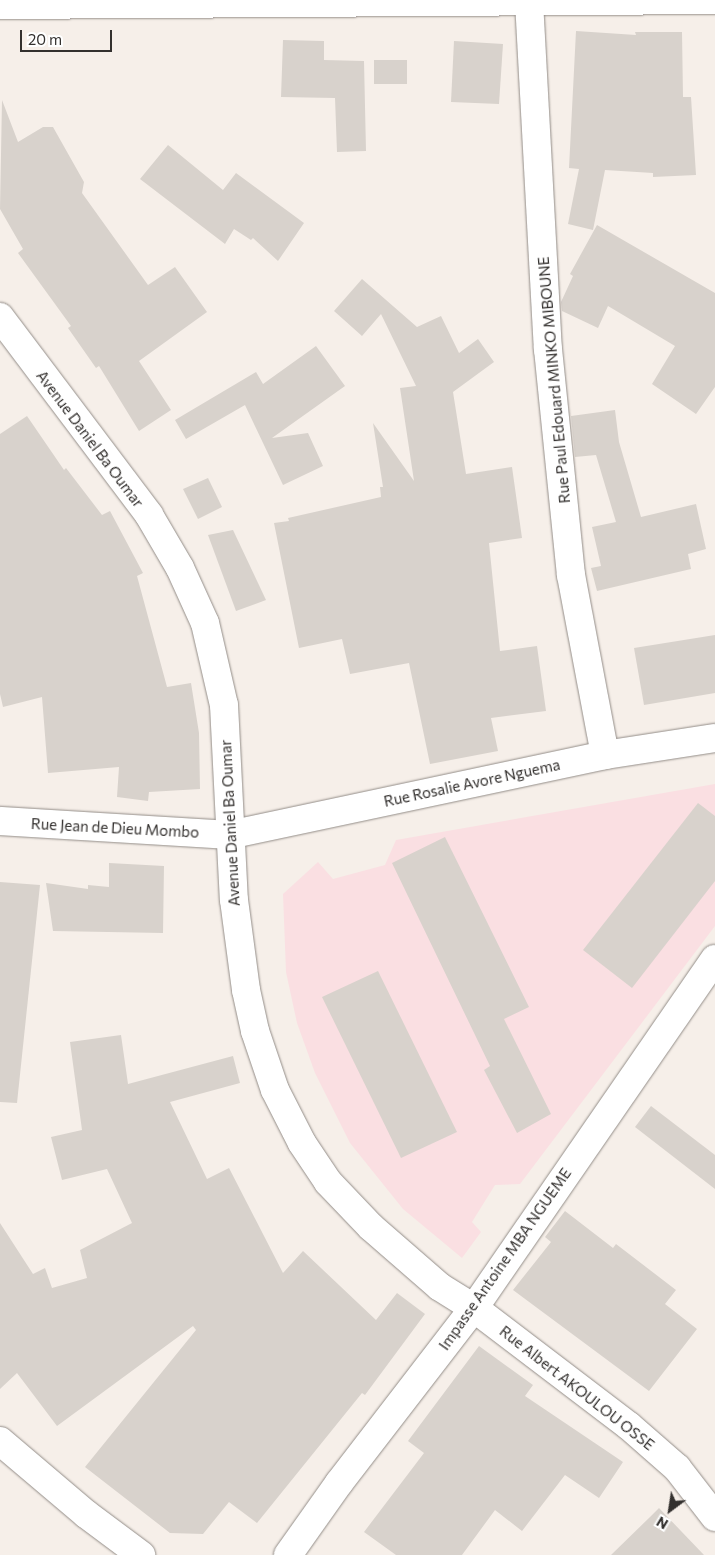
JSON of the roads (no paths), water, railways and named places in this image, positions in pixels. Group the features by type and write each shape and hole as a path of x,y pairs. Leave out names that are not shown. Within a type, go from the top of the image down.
{"street":[{"path":"0,5 715,0"},
{"name":"Rue Paul Edouard MINKO MIBOUNE","path":"529,1 551,378 571,575 605,755"},
{"name":"Avenue Daniel Ba Oumar","path":"0,317 149,516 186,579 205,623 221,684 229,835 236,918 255,1031 275,1090 302,1143 328,1182 370,1227 440,1287 474,1308"},
{"name":"Rue Rosalie Avore Nguema","path":"229,835 605,755 715,738"},
{"name":"Rue Jean de Dieu Mombo","path":"0,821 229,835"},
{"name":"Impasse Antoine MBA NGUEME","path":"288,1555 339,1483 474,1308 715,959"},
{"name":"Rue Albert AKOULOU OSSE","path":"474,1308 629,1426 677,1468 715,1517"},
{"path":"0,1440 86,1514 141,1555"}]}
